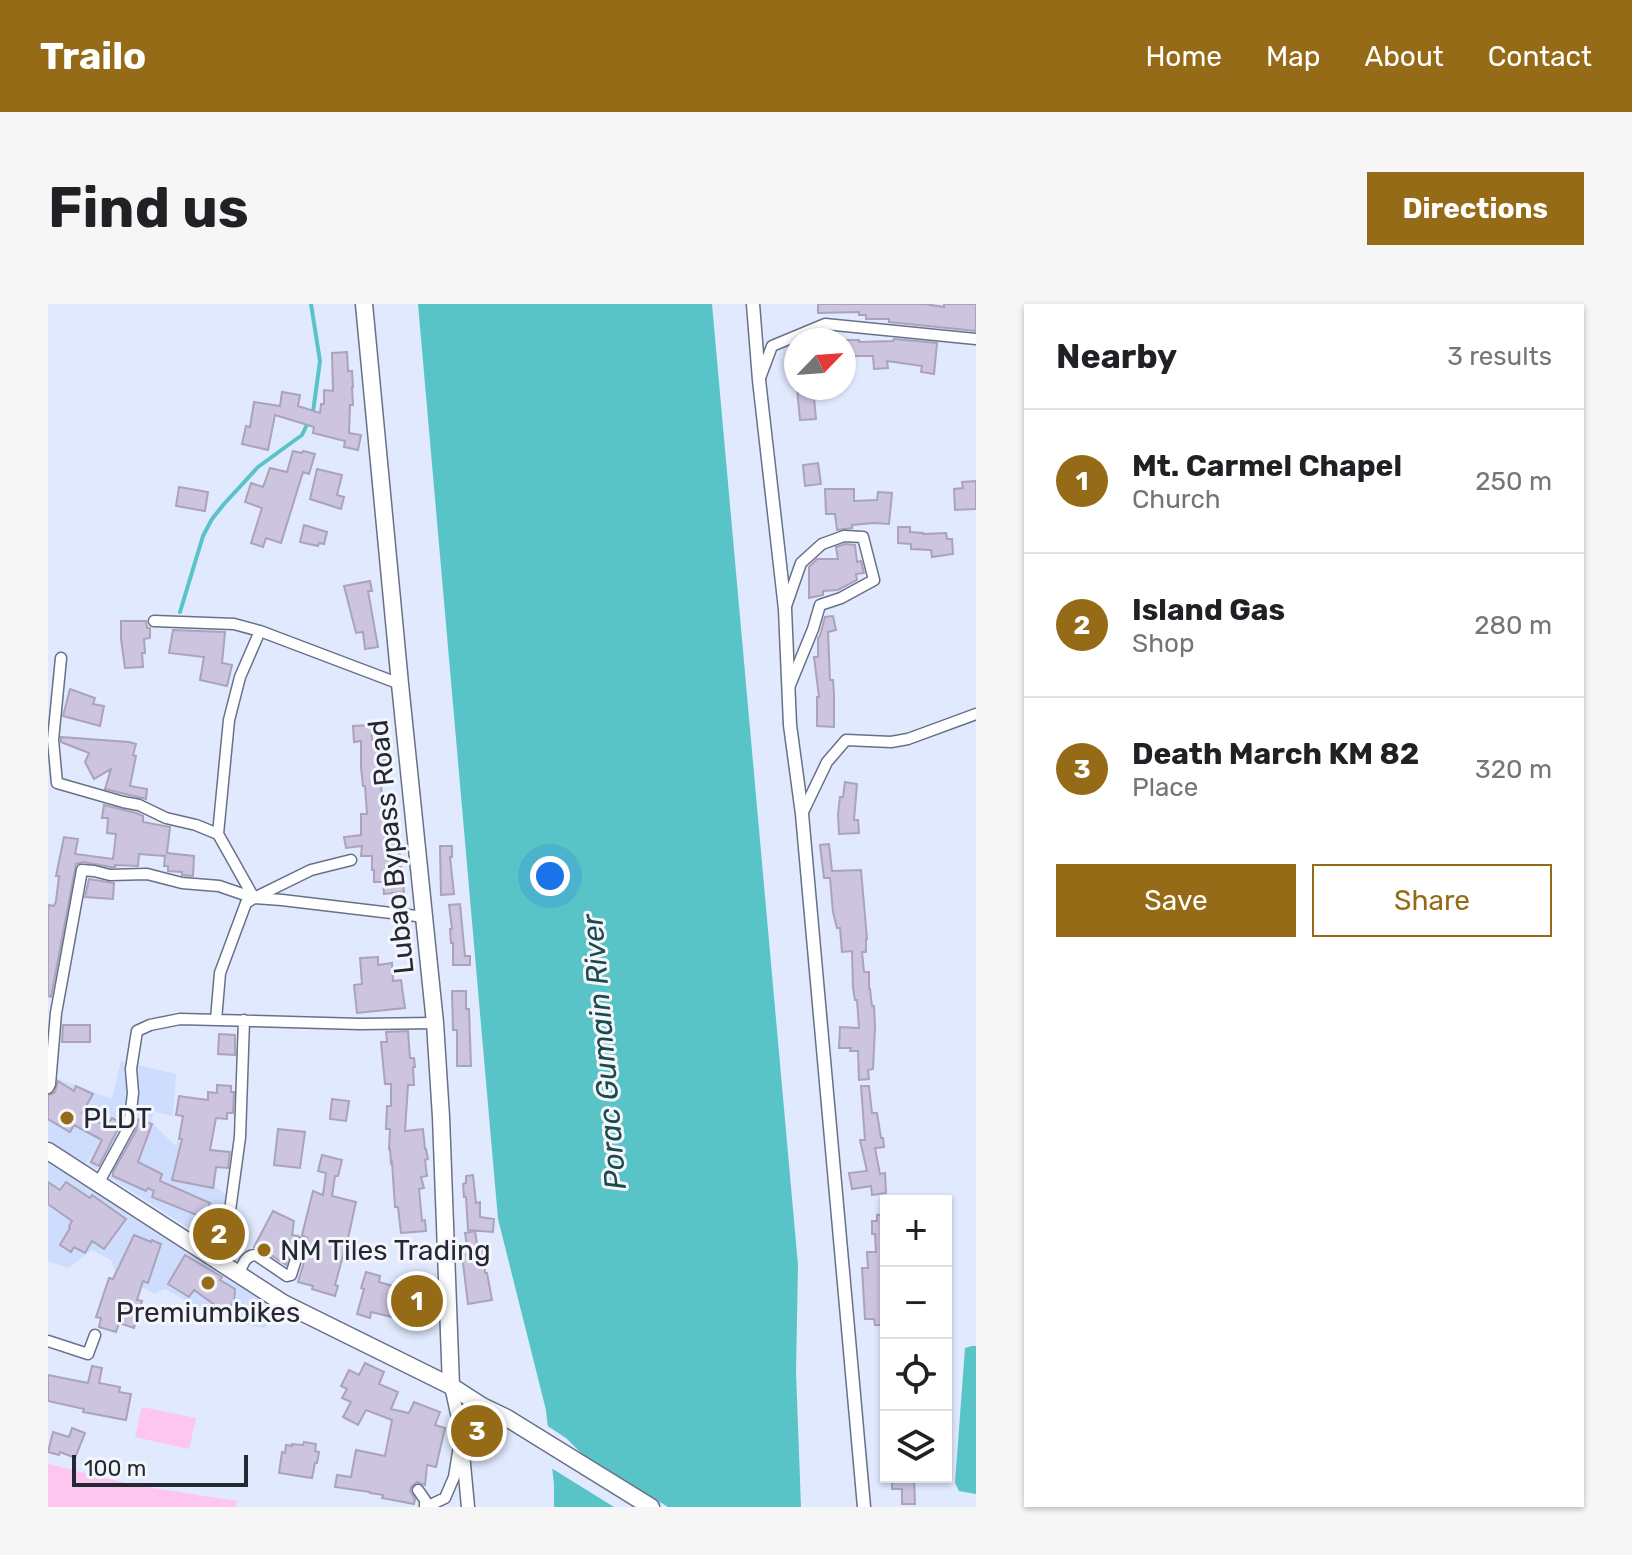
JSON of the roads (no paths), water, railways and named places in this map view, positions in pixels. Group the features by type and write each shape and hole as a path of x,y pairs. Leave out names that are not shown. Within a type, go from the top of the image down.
{"main road":[{"name":"Lubao Bypass Road","path":"364,304 435,1023 451,1386"},
{"path":"48,1151 283,1303 451,1386 651,1507"},
{"path":"482,1406 504,1425 631,1507"}],"street":[{"path":"753,304 785,609 790,725 802,814 864,1507"},
{"path":"759,380 772,346 825,324 976,339"},
{"path":"785,609 801,563 822,544 844,536 863,537 874,580 841,598 820,605 789,687"},
{"path":"154,621 234,624 400,684"},
{"path":"254,898 218,834 229,720 240,677 260,631"},
{"path":"61,658 53,740 57,783 139,805 166,818 218,834"},
{"path":"802,814 827,762 846,740 891,742 908,739 976,714"},
{"path":"216,1020 220,973 246,903 311,870 351,860"},
{"path":"48,1088 56,1013 82,870 110,875 147,874 182,883 219,886 254,898 425,917"},
{"path":"99,1182 129,1127 133,1093 131,1069 137,1031 180,1019 435,1023"},
{"path":"223,1262 240,1137 244,1020"},
{"path":"239,1273 247,1257 256,1255 289,1276 301,1243"},
{"path":"48,1341 88,1354 95,1335"},
{"path":"451,1386 461,1432 468,1507"},
{"path":"418,1490 426,1507 445,1498 454,1477 461,1432"}],"water":[{"name":"Porac Gumain River","path":"418,304 712,304 798,1265 796,1372 801,1507 554,1507 546,1410 498,1219"},
{"path":"976,1346 976,1494 959,1491 955,1483 965,1348"}],"waterway":[{"path":"180,612 203,536 212,519 258,467 302,435 313,412 320,361 311,304"}],"place":[{"name":"PLDT","path":"67,1118"},
{"name":"Island Gas","path":"219,1234"},
{"name":"NM Tiles Trading","path":"264,1250"},
{"name":"Premiumbikes","path":"208,1283"},
{"name":"Mt. Carmel Chapel","path":"417,1301"},
{"name":"Death March KM 82","path":"477,1431"}]}
